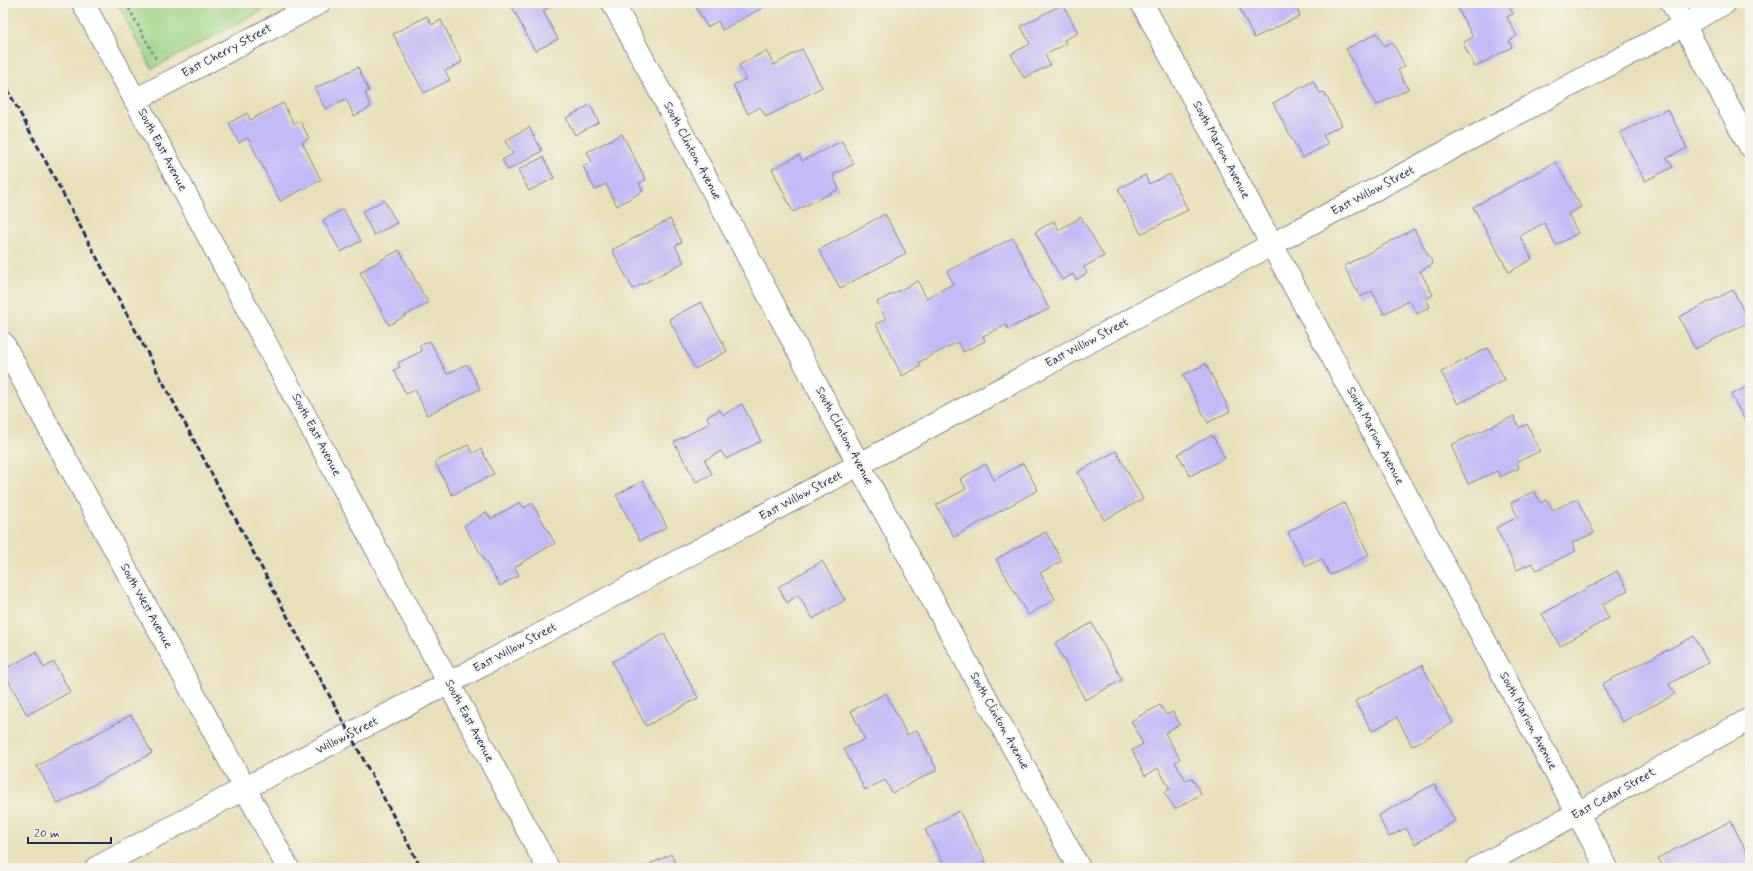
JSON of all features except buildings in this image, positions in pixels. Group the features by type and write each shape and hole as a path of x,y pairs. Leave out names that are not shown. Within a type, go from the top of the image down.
{"street":[{"name":"South East Avenue","path":"84,3 548,868"},
{"name":"East Cherry Street","path":"135,100 319,3"},
{"name":"South Clinton Avenue","path":"613,3 859,465 1079,868"},
{"name":"South Marion Avenue","path":"1142,3 1607,868"},
{"path":"1672,3 1750,146"},
{"name":"East Willow Street","path":"449,683 1725,3"},
{"name":"South West Avenue","path":"3,343 288,868"},
{"name":"Willow Street","path":"96,868 245,788 449,683"},
{"name":"East Cedar Street","path":"1477,868 1750,719"}],"path":[{"path":"126,3 160,65"}],"green space":[{"path":"117,3 276,3 152,69"}],"railway":[{"path":"3,81 421,868"}]}
